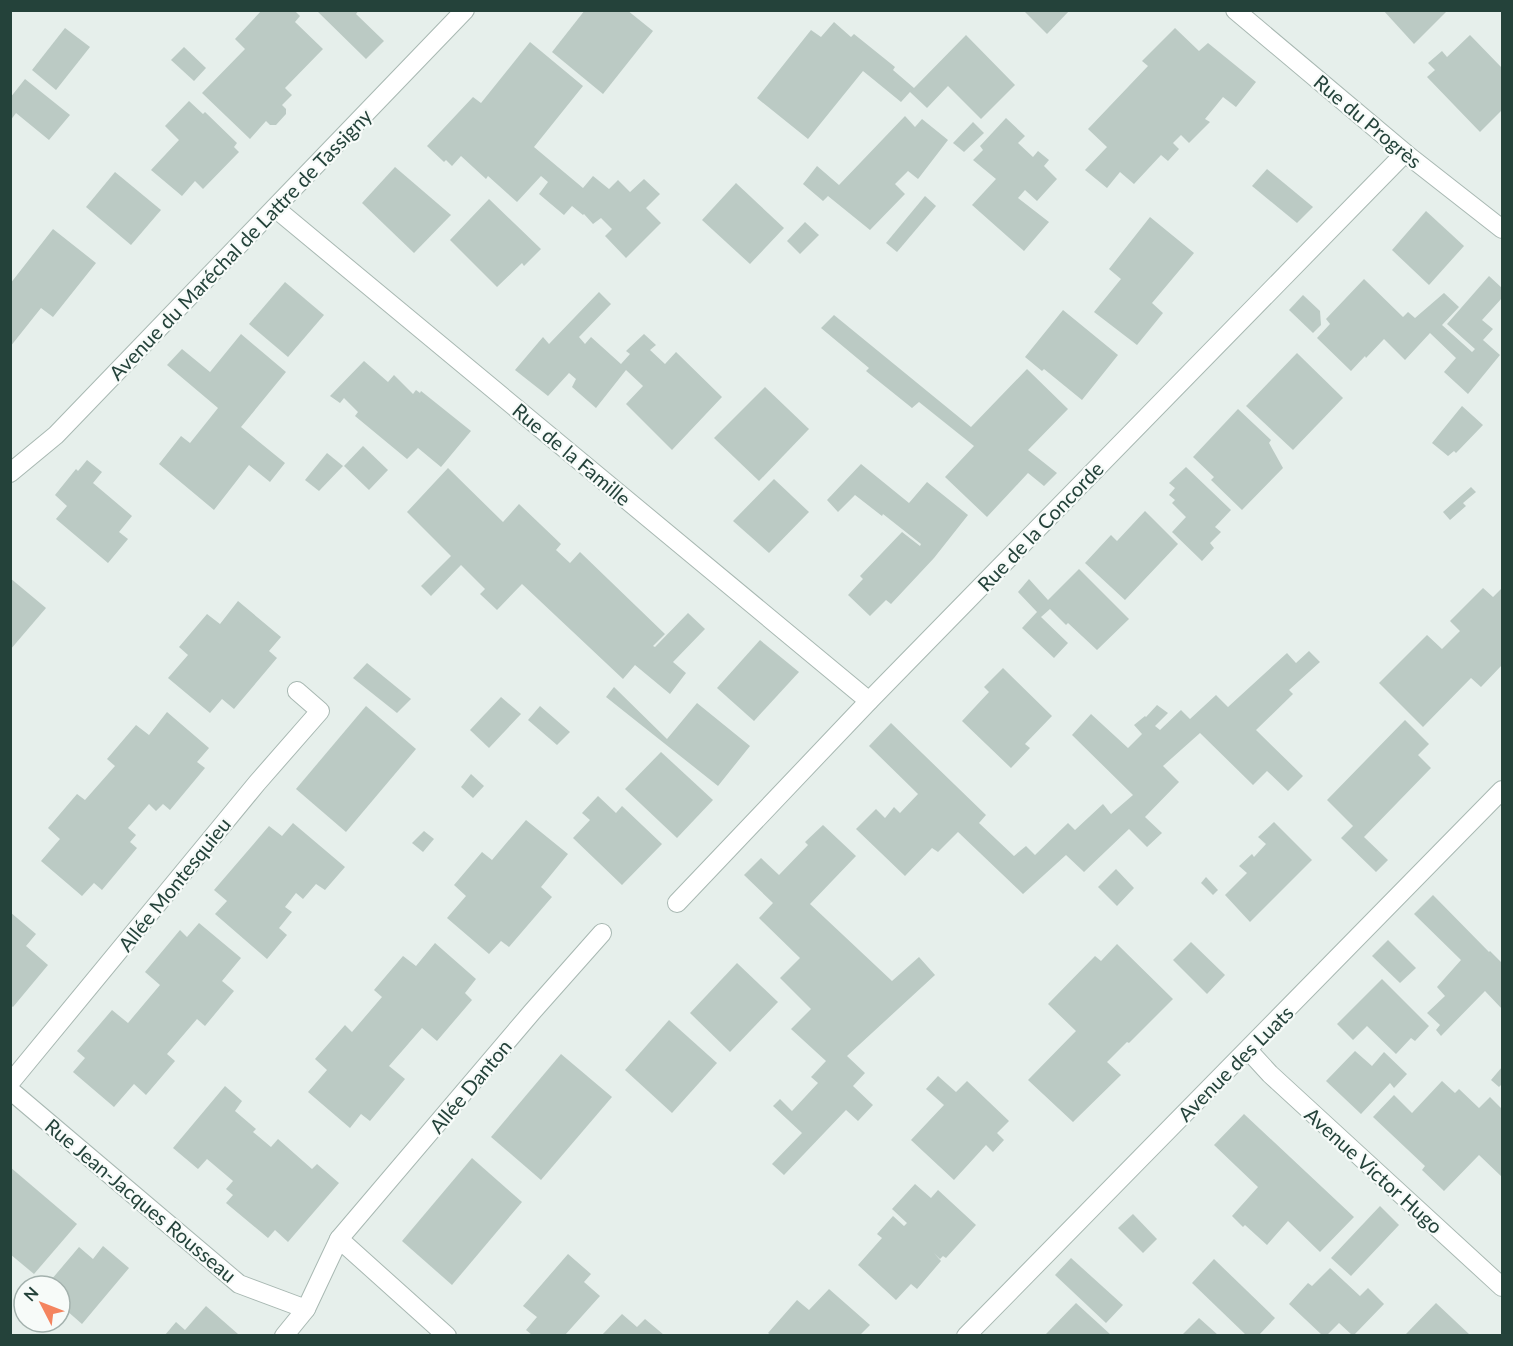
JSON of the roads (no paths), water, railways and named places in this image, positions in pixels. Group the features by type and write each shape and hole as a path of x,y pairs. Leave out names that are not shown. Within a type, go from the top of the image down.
{"street":[{"name":"Avenue du Maréchal de Lattre de Tassigny","path":"10,473 56,435 465,10"},
{"name":"Rue du Progrès","path":"1235,10 1405,153 1503,229"},
{"name":"Rue de la Concorde","path":"677,903 869,701 1405,153"},
{"name":"Rue de la Famille","path":"275,208 869,701"},
{"name":"Allée Montesquieu","path":"10,1083 250,792 320,711 297,691"},
{"name":"Avenue des Luats","path":"966,1335 1503,790"},
{"name":"Allée Danton","path":"339,1239 602,933"},
{"name":"Avenue Victor Hugo","path":"1248,1050 1278,1082 1503,1287"},
{"name":"Rue Jean-Jacques Rousseau","path":"10,1090 239,1284 306,1309"},
{"path":"284,1335 306,1309 339,1239 447,1335"}]}
